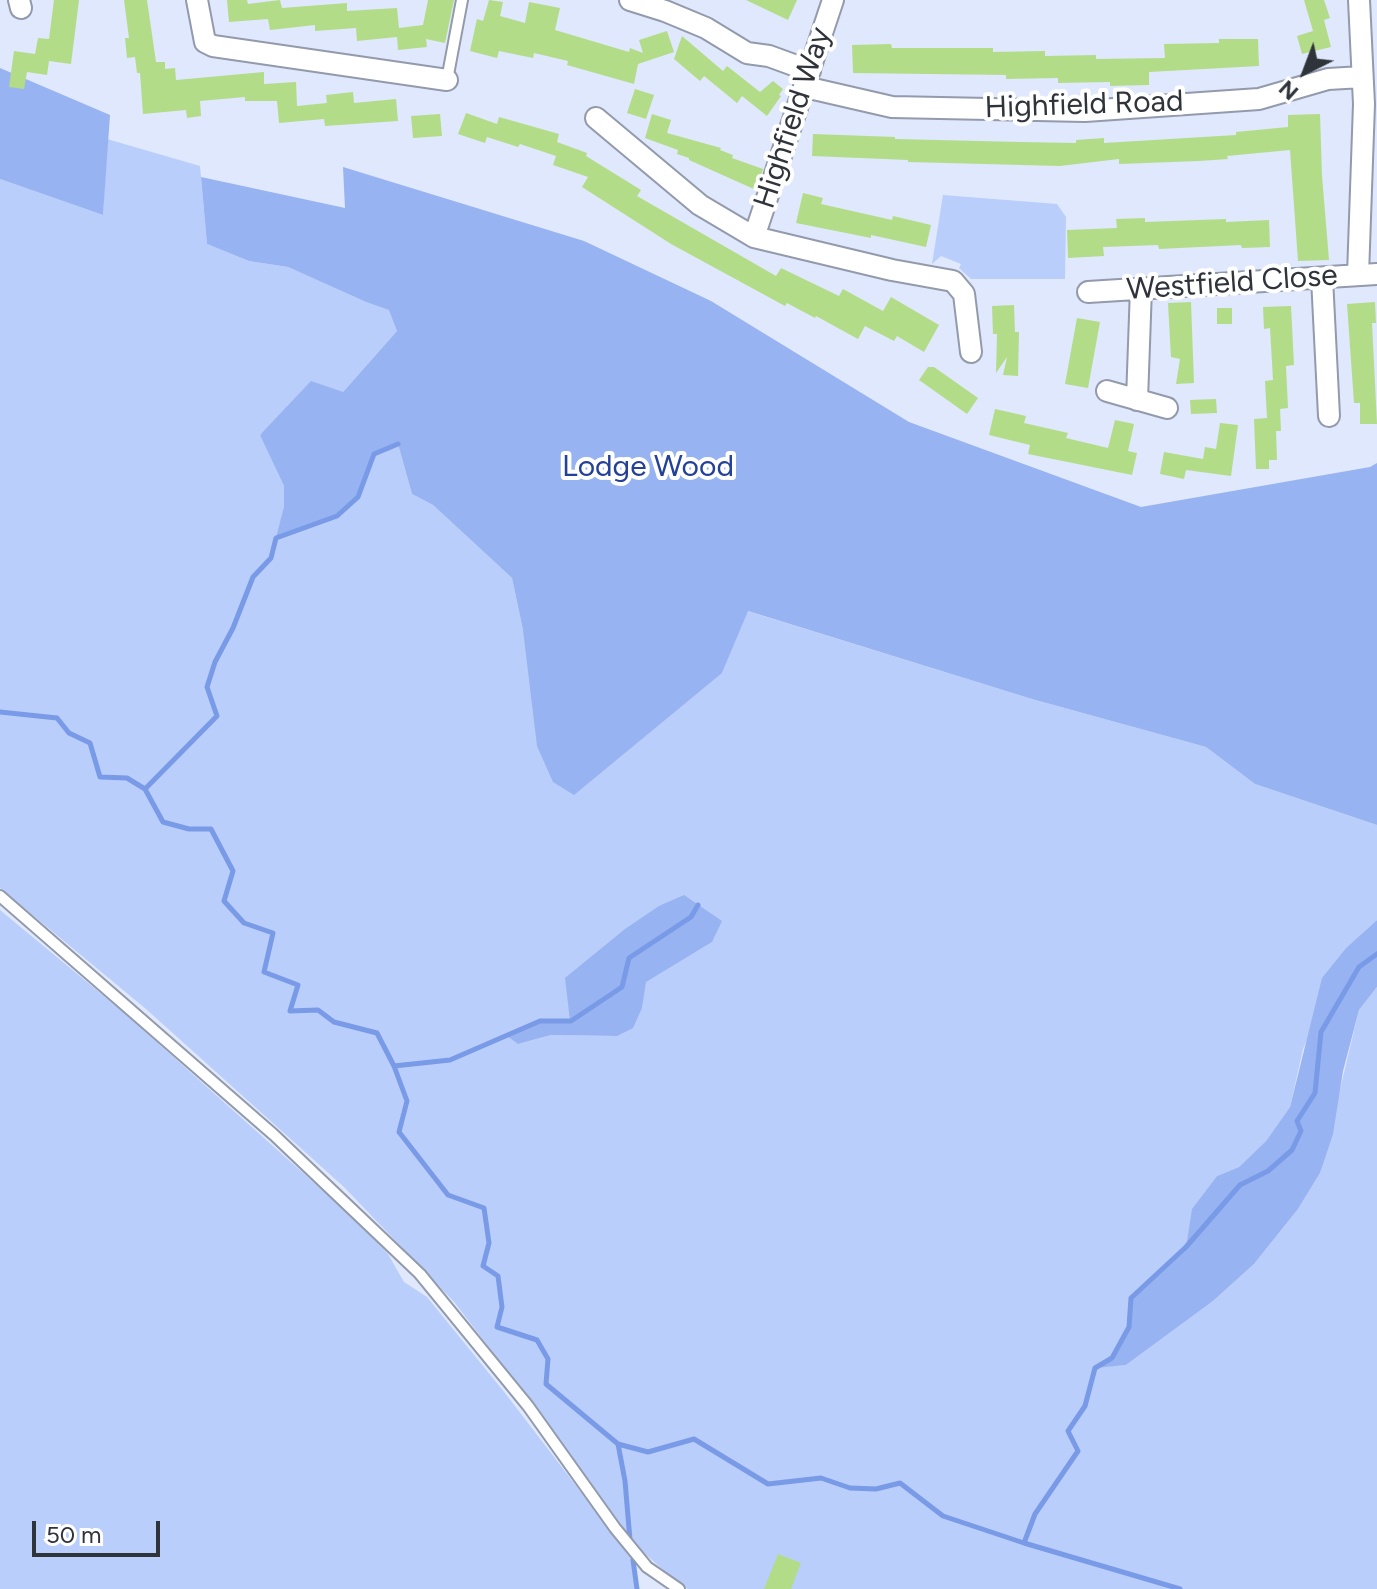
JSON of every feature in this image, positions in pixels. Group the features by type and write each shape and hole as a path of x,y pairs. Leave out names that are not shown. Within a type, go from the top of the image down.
{"street":[{"path":"197,0 205,42 213,46 447,80"},
{"name":"Highfield Road","path":"630,0 706,28 747,53 769,56 808,79 892,107 1085,111 1259,99 1328,79 1362,77"},
{"name":"Highfield Way","path":"754,237 833,0"},
{"path":"1359,0 1362,77 1371,102 1367,275"},
{"path":"596,118 700,205 754,237 892,270 953,281 964,294 971,352"},
{"name":"Westfield Close","path":"1088,292 1367,275"},
{"path":"1322,278 1329,416"},
{"path":"1137,400 1141,288"},
{"path":"1107,391 1167,408"}],"lane":[{"path":"447,80 462,0"},
{"path":"0,896 274,1135 420,1274 528,1406 615,1528 647,1567 679,1589"}],"shaded area":[{"path":"107,139 200,166 207,244 249,261 288,267 390,310 397,331 343,392 260,434 284,486 284,506 277,538 358,497 374,454 398,444 412,494 433,505 512,578 523,630 722,673 747,611 1032,699 1206,747 1255,784 1377,825 1377,920 1347,947 1303,1049 1290,1107 1266,1141 1239,1167 1217,1176 1193,1209 1186,1247 1131,1298 1129,1327 1112,1358 1097,1367 1126,1365 1213,1301 1254,1264 1298,1209 1320,1173 1359,1010 1377,987 1377,1589 688,1589 630,1540 455,1303 344,1187 146,1009 0,888 0,179 103,215","holes":["712,942 645,982 642,1008 617,1036 551,1035 518,1044 540,1021 571,1021"]},
{"path":"943,195 1057,204 1066,217 1065,279 971,279 959,268 961,264 941,256 932,264"},
{"path":"0,910 122,1011 359,1223 388,1254 404,1282 427,1297 633,1560 637,1589 0,1589"}],"green space":[{"path":"0,68 110,115 103,215 0,179"},
{"name":"Lodge Wood","path":"343,167 584,241 711,301 909,422 1141,507 1370,467 1377,463 1377,825 1255,784 1206,747 1032,699 748,611 722,673 574,795 553,782 537,746 523,630 512,578 433,505 412,494 398,444 374,454 358,497 337,516 276,538 284,506 284,486 260,435 311,381 343,392 397,331 389,310 288,267 249,261 207,244 201,177 345,208"},
{"path":"684,895 722,921 712,942 646,982 642,1008 633,1028 617,1036 551,1035 518,1044 506,1035 540,1021 570,1021 565,978 625,929 659,906"},
{"path":"1377,920 1377,987 1359,1010 1343,1071 1333,1134 1320,1173 1298,1209 1254,1264 1213,1301 1126,1365 1095,1368 1112,1358 1129,1327 1131,1298 1186,1247 1192,1209 1217,1176 1239,1167 1266,1141 1290,1107 1322,978 1347,947"}],"building":[{"path":"54,0 79,0 71,64 49,61 47,75 27,72 24,89 9,87 14,51 35,54 38,38 49,39"},
{"path":"124,0 147,0 156,62 165,62 165,69 175,68 176,80 264,72 264,84 296,82 297,106 327,103 326,95 353,92 354,103 396,99 398,121 325,126 324,119 279,123 277,101 245,101 245,97 200,101 201,116 187,118 186,110 143,114 140,73 137,73 135,57 127,58 125,38 129,38"},
{"path":"227,0 247,0 248,4 280,0 282,8 347,3 347,11 397,8 399,28 423,25 428,0 454,0 445,43 426,39 427,47 398,50 397,37 357,41 356,28 315,31 315,25 270,30 268,19 229,22"},
{"path":"489,0 503,2 500,16 525,23 529,2 560,8 555,30 629,52 630,48 643,53 639,40 667,31 674,52 638,64 634,84 567,65 568,61 534,53 533,58 499,51 497,58 470,51 477,19 483,21"},
{"path":"746,0 797,0 788,20"},
{"path":"1304,0 1324,0 1330,18 1324,20 1331,47 1302,54 1297,36 1313,31"},
{"path":"682,36 723,71 727,66 760,92 773,81 783,89 767,116 742,96 737,103 704,76 700,81 674,59"},
{"path":"1219,39 1258,39 1259,66 1149,72 1149,85 1110,86 1110,82 1058,83 1058,78 1006,79 1006,75 853,73 852,45 993,48 993,52 1045,51 1045,56 1096,55 1096,59 1165,58 1164,44 1219,43"},
{"path":"635,89 654,95 646,119 627,113"},
{"path":"466,113 497,124 499,117 559,134 557,142 587,153 586,156 641,190 637,196 776,276 781,268 839,296 843,289 883,311 891,297 939,325 924,352 897,336 894,341 865,326 858,339 816,316 787,303 785,306 671,244 582,187 588,177 553,165 556,156 520,144 518,147 487,137 485,143 458,134"},
{"path":"440,114 442,136 413,138 411,116"},
{"path":"652,114 671,120 667,133 721,148 733,155 732,158 763,169 756,190 677,154 678,150 645,138"},
{"path":"1320,114 1329,260 1298,261 1290,150 1227,156 1228,159 1119,164 1119,159 1060,166 812,156 813,134 1076,143 1076,140 1104,138 1104,143 1236,135 1236,132 1288,127 1288,115"},
{"path":"803,193 823,198 821,204 892,220 893,216 931,225 926,247 796,223"},
{"path":"1145,218 1145,222 1269,220 1270,247 1103,247 1104,256 1068,258 1067,230 1117,228 1116,219"},
{"path":"1191,302 1194,383 1176,384 1180,359 1171,357 1168,303"},
{"path":"1375,302 1376,323 1372,323 1377,424 1360,424 1360,403 1354,403 1347,304"},
{"path":"1014,305 1015,332 1019,332 1018,376 1003,375 1007,357 996,373 997,334 993,334 992,306"},
{"path":"1291,306 1294,365 1286,366 1288,408 1280,409 1281,431 1276,431 1277,460 1269,460 1269,469 1256,469 1254,419 1267,418 1265,381 1273,380 1270,328 1264,329 1263,307"},
{"path":"1217,308 1232,308 1232,324 1217,324"},
{"path":"1077,318 1100,322 1088,388 1065,384"},
{"path":"928,367 934,367 978,398 967,414 919,380"},
{"path":"1216,399 1217,413 1191,414 1190,400"},
{"path":"995,409 1026,416 1024,423 1068,433 1066,438 1108,448 1115,420 1134,424 1128,451 1137,453 1132,475 1028,454 1030,445 989,435"},
{"path":"1220,423 1238,425 1231,476 1186,470 1184,479 1160,474 1164,452 1203,459 1205,447 1216,449"},
{"path":"778,1554 801,1563 791,1589 764,1589"}],"waterway":[{"path":"145,789 217,716 207,687 215,662 233,628 253,577 271,558 276,538 337,516 358,497 374,454 398,444"},
{"path":"0,712 57,718 69,733 90,743 100,777 127,778 145,789 163,822 189,829 211,829 233,871 224,901 244,923 273,933 264,972 298,985 290,1011 318,1010 334,1022 377,1033 407,1101 399,1132 448,1195 484,1208 489,1243 483,1266 498,1276 502,1307 497,1327 537,1340 548,1359 546,1384 618,1444 648,1452 694,1439 768,1484 821,1478 850,1488 876,1489 900,1483 943,1516 1180,1589"},
{"path":"394,1066 450,1060 540,1021 571,1021 622,987 629,958 691,917 698,905"},
{"path":"1024,1543 1035,1514 1078,1451 1068,1431 1085,1406 1095,1368 1112,1358 1129,1327 1131,1298 1186,1247 1240,1185 1268,1171 1292,1150 1301,1131 1297,1121 1315,1093 1321,1032 1359,967 1377,954"},
{"path":"618,1444 630,1540"},
{"path":"633,1560 637,1589"}]}
